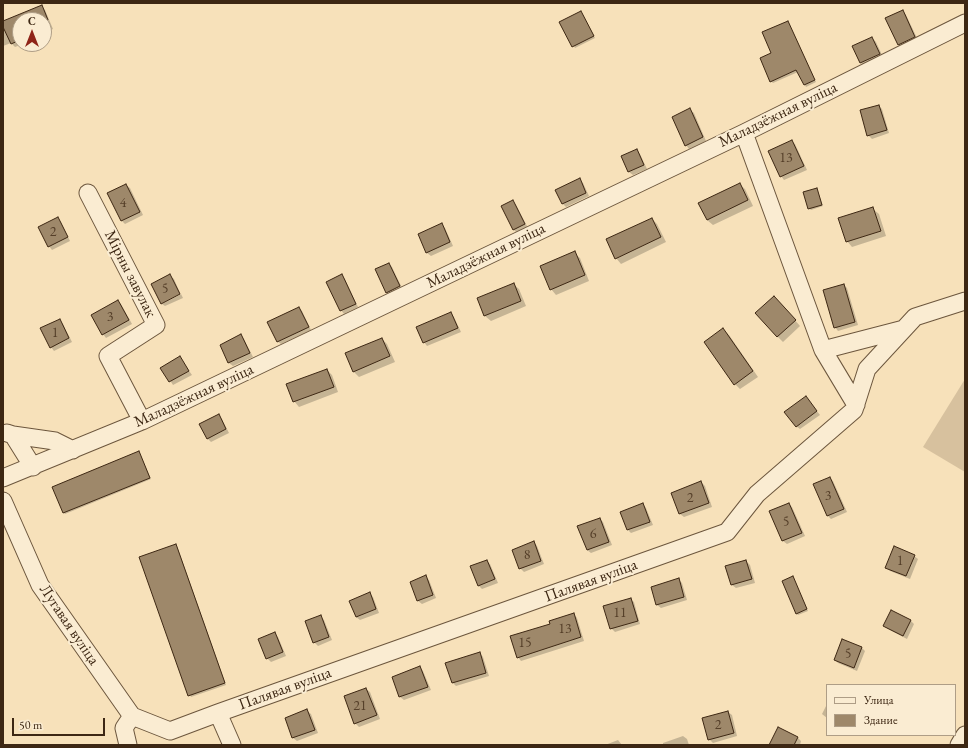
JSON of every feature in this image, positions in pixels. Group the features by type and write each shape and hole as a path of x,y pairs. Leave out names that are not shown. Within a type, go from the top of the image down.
{"street":[{"name":"Маладзёжная вуліца","path":"3,478 33,467 142,421 744,133 965,23"},
{"path":"744,133 823,350 856,405"},
{"name":"Мірны завулак","path":"88,193 156,325 108,356 142,421"},
{"name":"Палявая вуліца","path":"132,716 170,732 218,713 728,532 757,494 854,410 867,369 915,317 965,301"},
{"path":"823,350 904,329"},
{"path":"8,434 55,441 73,450"},
{"path":"8,434 33,467"},
{"name":"Лугавая вуліца","path":"3,501 40,585 132,716"},
{"path":"218,713 232,745"},
{"path":"128,745 124,728 132,716"},
{"path":"959,745 965,735"}],"shaded area":[{"path":"965,379 965,472 923,447"}],"building":[{"path":"42,5 45,12 25,12"},
{"path":"903,10 915,37 898,45 885,18"},
{"path":"581,11 594,36 572,47 559,22"},
{"path":"12,17 11,44 3,27 3,21"},
{"path":"788,21 815,80 804,85 796,70 770,82 760,58 771,53 762,32"},
{"path":"872,37 880,54 860,63 852,46"},
{"path":"879,105 887,130 867,136 860,110"},
{"path":"690,108 703,137 685,146 672,117"},
{"path":"792,140 804,166 780,177 768,151"},
{"path":"637,149 644,165 628,172 621,156"},
{"path":"580,178 586,193 562,204 555,190"},
{"path":"740,183 748,200 707,220 698,203"},
{"path":"126,184 140,212 121,221 107,193"},
{"path":"817,188 822,205 808,209 803,192"},
{"path":"513,200 525,224 513,230 501,206"},
{"path":"873,207 881,231 846,242 838,218"},
{"path":"58,217 68,237 48,247 38,227"},
{"path":"652,218 661,237 615,259 606,239"},
{"path":"442,223 450,242 426,253 418,234"},
{"path":"575,251 585,275 550,290 540,266"},
{"path":"389,263 400,286 386,293 375,269"},
{"path":"170,274 180,294 161,304 151,284"},
{"path":"342,274 356,304 340,311 326,282"},
{"path":"514,283 521,301 484,316 477,298"},
{"path":"844,284 855,322 834,328 823,290"},
{"path":"774,296 796,320 777,337 755,313"},
{"path":"118,300 129,320 102,335 91,315"},
{"path":"299,307 309,327 277,342 267,322"},
{"path":"451,312 458,328 423,343 416,327"},
{"path":"60,319 69,338 50,348 40,328"},
{"path":"723,328 753,371 734,385 704,342"},
{"path":"241,334 250,353 228,363 220,345"},
{"path":"382,338 390,356 353,372 345,353"},
{"path":"180,356 189,371 169,382 160,368"},
{"path":"327,369 334,387 293,402 286,384"},
{"path":"806,396 817,411 796,427 784,412"},
{"path":"219,414 226,429 207,439 199,424"},
{"path":"139,451 150,478 63,513 52,487"},
{"path":"830,477 844,509 827,516 813,484"},
{"path":"701,481 709,503 679,514 671,493"},
{"path":"643,503 650,522 627,530 620,512"},
{"path":"789,503 802,533 782,541 769,511"},
{"path":"600,518 609,542 587,550 577,526"},
{"path":"534,541 541,561 519,569 512,550"},
{"path":"176,544 225,683 188,696 139,557"},
{"path":"894,546 915,555 906,576 885,568"},
{"path":"487,560 495,579 478,586 470,566"},
{"path":"746,560 752,579 731,585 725,566"},
{"path":"426,575 433,595 417,601 410,582"},
{"path":"793,576 807,609 796,614 782,581"},
{"path":"679,578 684,597 656,605 651,587"},
{"path":"370,592 376,609 356,617 349,601"},
{"path":"631,598 638,621 610,629 603,606"},
{"path":"891,610 911,620 903,636 883,626"},
{"path":"574,613 581,637 517,658 510,636 550,624 549,621"},
{"path":"321,615 329,637 313,643 305,621"},
{"path":"275,632 283,652 266,659 258,639"},
{"path":"842,639 862,647 854,668 834,660"},
{"path":"480,652 486,673 452,683 445,663"},
{"path":"420,666 428,687 399,697 392,677"},
{"path":"366,688 377,715 354,724 344,696"},
{"path":"307,709 315,730 292,738 285,718"},
{"path":"728,711 734,733 708,740 702,718"},
{"path":"778,727 798,737 794,745 769,745"}]}
